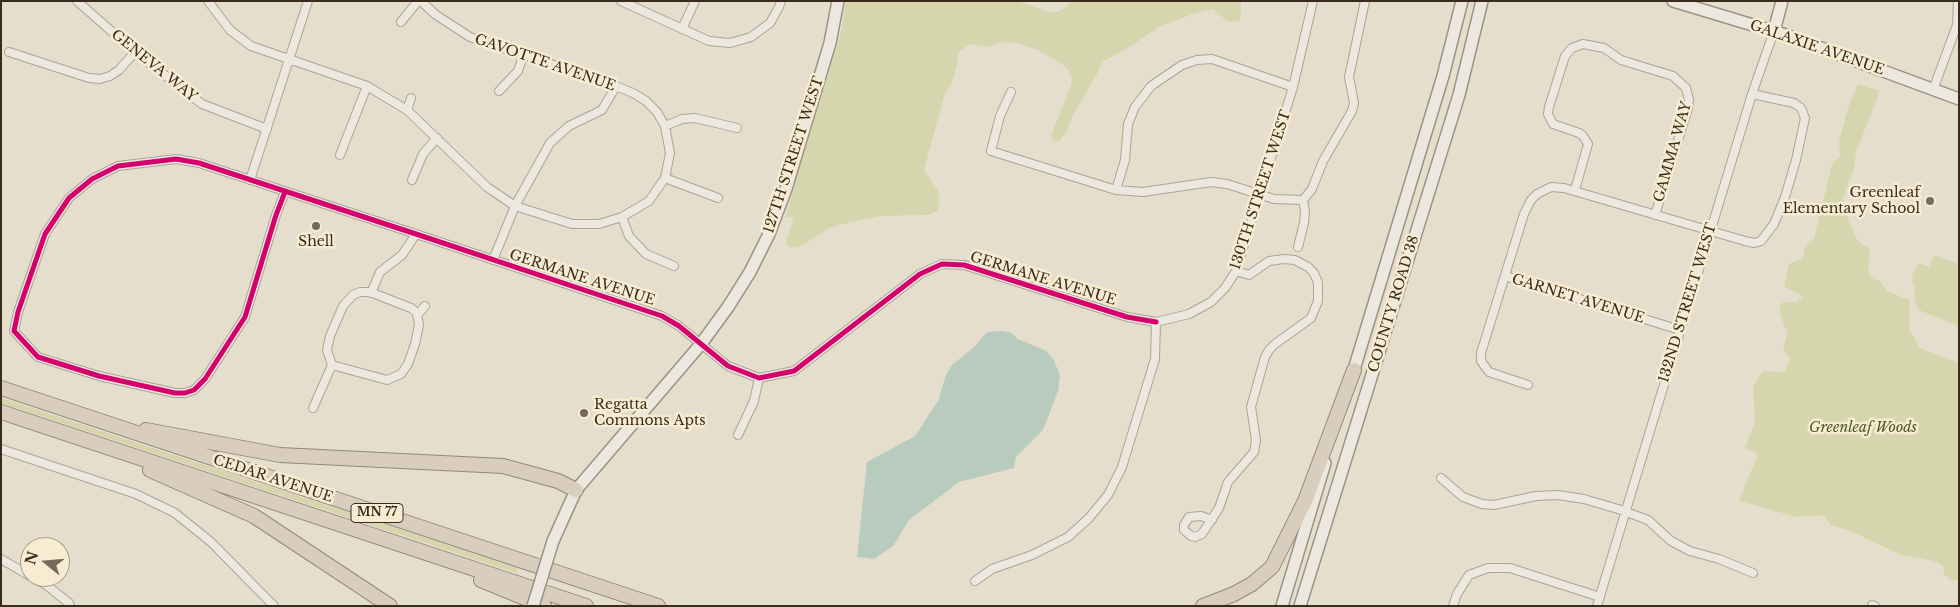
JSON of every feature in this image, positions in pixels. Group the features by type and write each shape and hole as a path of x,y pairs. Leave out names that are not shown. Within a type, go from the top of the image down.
{"highway":[{"path":"1203,606 1234,594 1252,584 1272,567 1305,501 1354,370"},
{"name":"CEDAR AVENUE","path":"1,388 658,606"},
{"name":"CEDAR AVENUE","path":"1,412 586,606"},
{"path":"96,421 280,455 503,466 558,481 576,490"},
{"path":"76,437 254,516 390,606"},
{"path":"422,552 487,583 544,606"}],"main road":[{"name":"127TH STREET WEST","path":"533,606 553,541 576,490 701,344 728,307 750,272 769,234 786,188 824,61 838,1"},
{"name":"COUNTY ROAD 38","path":"1282,606 1443,76 1462,1"},
{"name":"COUNTY ROAD 38","path":"1300,606 1459,95 1482,1"},
{"name":"GALAXIE AVENUE","path":"1673,1 1774,31 1959,99"},
{"name":"132ND STREET WEST","path":"1774,31 1782,1"}],"street":[{"name":"GENEVA WAY","path":"77,1 135,52 202,104 267,129"},
{"path":"208,1 230,30 251,46 367,86 407,110 487,187 515,206 572,224 599,224 622,217 649,201 665,178 670,153 665,126 682,119 695,118 737,128"},
{"path":"250,180 308,1"},
{"path":"401,22 420,1"},
{"name":"GAVOTTE AVENUE","path":"420,1 470,37 633,93 646,101 657,112 665,126"},
{"path":"621,1 709,41 730,43 751,37 770,24 780,7 781,1"},
{"path":"682,29 695,1"},
{"name":"130TH STREET WEST","path":"1156,322 1189,314 1211,302 1225,288 1236,271 1293,87 1313,1"},
{"path":"1298,247 1304,223 1303,200 1312,189 1323,161 1352,111 1354,103 1349,78 1365,1"},
{"path":"1933,90 1957,25 1958,1"},
{"name":"132ND STREET WEST","path":"1597,606 1710,230 1752,94 1774,31"},
{"name":"GAMMA WAY","path":"1576,190 1588,149 1586,140 1579,134 1553,124 1548,114 1565,56 1572,48 1583,44 1604,48 1618,59 1673,76 1686,88 1688,108 1655,214"},
{"path":"9,52 89,78 100,79 110,76 119,70 135,52"},
{"path":"499,91 518,71 524,56"},
{"path":"1116,190 1125,160 1128,124 1135,107 1151,86 1182,65 1197,60 1212,60 1293,87"},
{"path":"340,155 367,86"},
{"path":"493,260 515,206 550,143 569,126 602,110 616,86"},
{"path":"1011,92 1000,116 991,151 1116,190 1143,192 1211,182 1227,184 1274,199 1303,200"},
{"name":"GARNET AVENUE","path":"1680,330 1505,276 1524,214 1531,200 1537,194 1551,187 1576,190 1754,243 1761,241 1774,224 1784,197 1796,160 1805,118 1801,108 1794,103 1752,94"},
{"path":"407,110 411,98"},
{"path":"412,180 423,154 437,138"},
{"name":"GERMANE AVENUE","path":"286,192 276,216 245,317 205,379 194,390 185,393 175,393 99,376 38,357 14,331 18,312 45,234 69,198 92,179 118,166 176,159 199,163 662,316 679,326 728,366 760,378 794,371 920,274 942,264 964,265 1127,317 1156,322"},
{"path":"665,178 718,198"},
{"path":"622,217 629,236 646,254 674,266"},
{"path":"371,293 380,272 402,255 416,234"},
{"path":"1212,520 1220,508 1228,482 1254,452 1256,440 1251,407 1269,350 1311,318 1318,302 1319,291 1314,273 1296,260 1284,258 1269,261 1249,275 1236,271"},
{"path":"1505,276 1481,353 1481,361 1489,372 1528,385"},
{"path":"313,408 332,365 327,350 333,328 343,306 352,295 360,292 371,293 411,308 418,314"},
{"path":"332,365 387,380 401,374 408,364 415,344 418,314 425,306"},
{"path":"975,581 992,569 1032,555 1068,537 1089,518 1108,495 1122,467 1155,359 1156,322"},
{"path":"738,436 754,401 760,378"},
{"path":"1,449 136,494 175,514 211,542 274,606"},
{"path":"1442,478 1464,496 1482,504 1494,505 1536,496 1558,495 1584,499 1625,511 1648,520 1662,534 1685,549 1719,559 1753,573"},
{"path":"1,559 20,570"},
{"path":"1453,606 1457,594 1469,575 1488,568 1510,568 1600,597"},
{"path":"49,587 69,603 70,606"}],"green space":[{"path":"846,1 1016,1 1050,12 1059,12 1073,1 1241,1 1241,15 1240,20 1236,22 1227,21 1213,9 1195,13 1159,27 1131,46 1102,62 1073,115 1066,133 1060,140 1055,141 1052,138 1052,133 1072,79 1068,70 1062,64 1038,50 1016,43 1000,42 988,47 970,44 959,52 957,66 951,85 945,93 924,170 939,192 939,207 937,211 928,215 880,216 847,223 829,228 796,248 787,246 786,241 794,217 785,218 842,29"},
{"name":"Greenleaf Woods","path":"1858,84 1880,91 1856,152 1854,168 1843,199 1848,220 1858,241 1870,249 1868,267 1871,278 1880,281 1887,291 1909,300 1910,331 1920,348 1959,363 1959,580 1951,580 1944,574 1943,566 1934,561 1901,555 1853,532 1831,525 1823,515 1797,517 1739,501 1758,454 1745,448 1755,423 1753,386 1763,371 1785,372 1791,358 1783,350 1788,331 1784,326 1779,308 1783,302 1797,302 1803,296 1784,287 1789,264 1803,258 1805,247 1814,239 1832,164 1840,157 1839,141 1848,108"},
{"path":"1934,255 1959,264 1958,326 1919,310 1914,299 1913,293 1916,287 1911,282 1913,280 1912,275 1918,263 1930,267"},
{"path":"1,398 518,568 516,573 1,403"}],"shaded area":[{"path":"1003,331 1011,333 1018,339 1046,351 1054,360 1060,376 1058,391 1043,430 1016,457 1014,468 959,482 909,520 893,546 874,559 857,557 867,462 915,436 938,401 946,375 951,366 975,346 987,332"}],"cycle path":[{"path":"285,192 276,215 245,317 205,379 194,390 185,393 175,393 99,376 38,357 14,331 18,312 45,234 69,198 92,179 118,166 176,159 199,163 662,316 679,326 728,366 759,378 794,371 920,274 942,264 964,265 1127,317 1156,322"}],"place":[{"name":"Greenleaf Elementary School","path":"1930,201"},
{"name":"Shell","path":"316,226"},
{"name":"Regatta Commons Apts","path":"584,413"}]}
